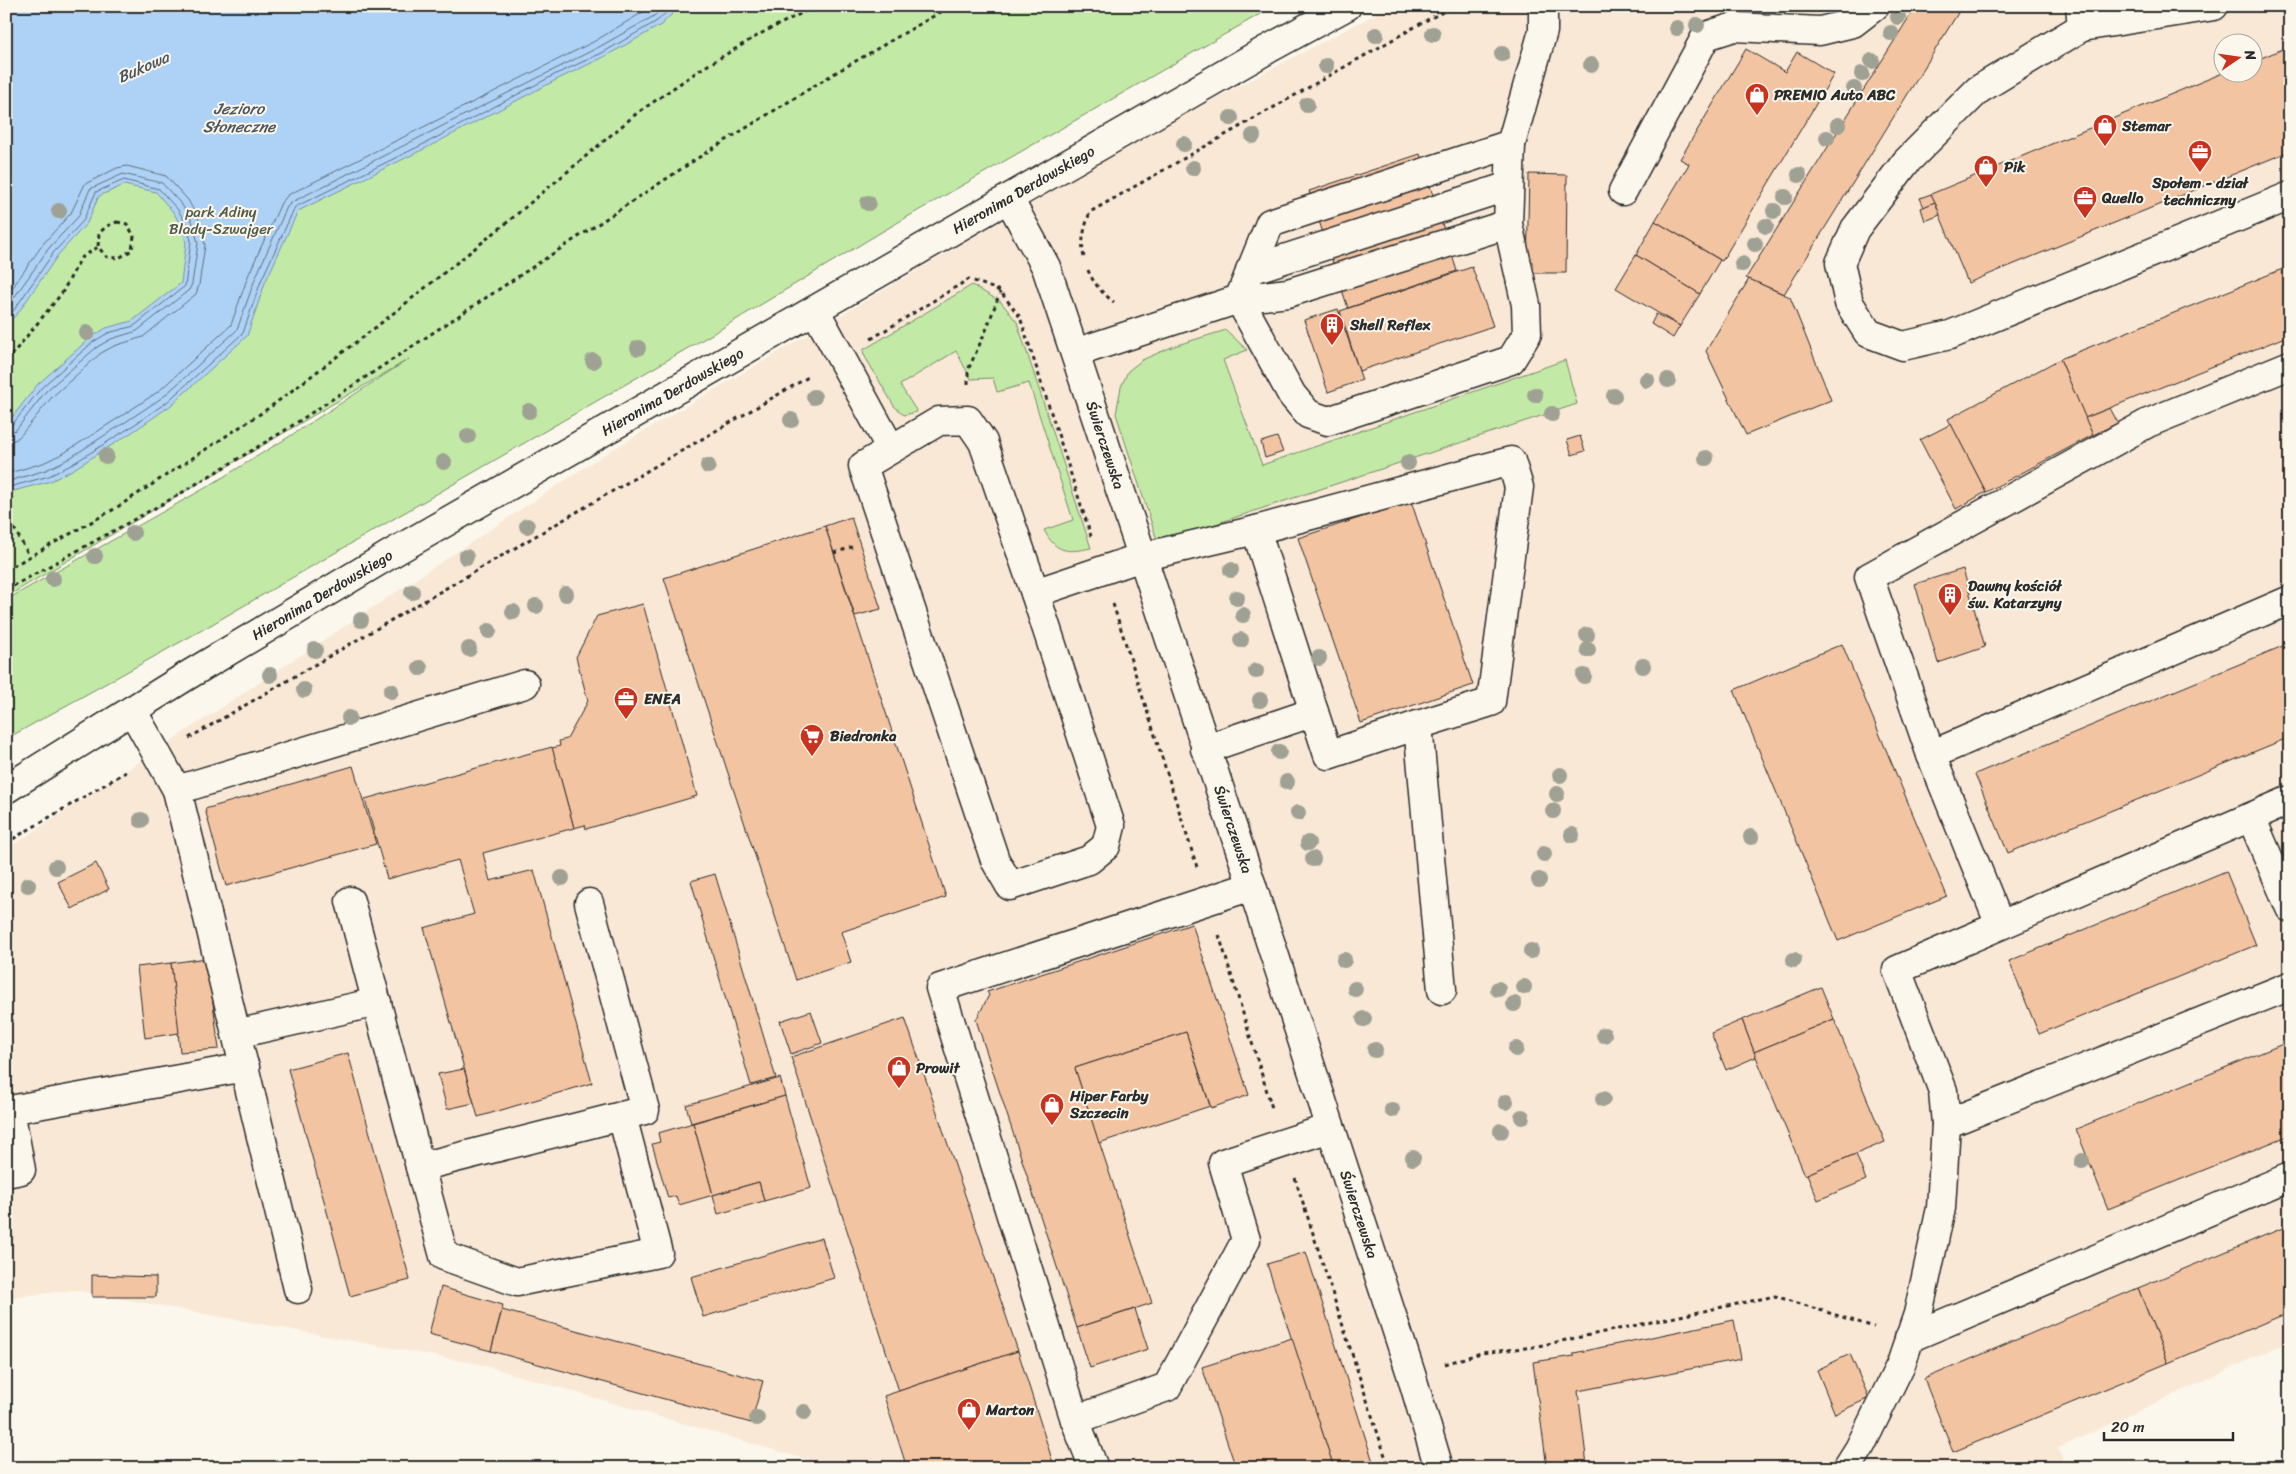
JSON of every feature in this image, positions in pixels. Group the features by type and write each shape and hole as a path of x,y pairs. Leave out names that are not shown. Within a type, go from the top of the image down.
{"main road":[{"name":"Hieronima Derdowskiego","path":"6,789 132,710 394,552 1268,49 1347,6"},
{"path":"1511,144 1270,223 1239,299 1292,395 1308,414 1328,421 1511,360 1527,334 1526,305 1508,224 1511,144 1542,31 1543,6"},
{"path":"1623,191 1706,36 1734,28 1820,32 1853,22 1875,6"},
{"path":"2214,6 2081,16 1978,90 1906,162 1855,229 1840,263 1849,303 1868,333 1903,346 1950,335 2290,196"},
{"path":"1250,270 1509,186"},
{"name":"Świerczewska","path":"1009,198 1046,268 1252,886 1410,1374 1438,1468"},
{"path":"1074,353 1239,299 1288,294 1508,224"},
{"path":"815,310 839,357 892,449"},
{"path":"2000,926 1931,755 1869,577 2148,423 2290,365"},
{"path":"968,420 983,442 1035,593 1111,826 1106,846 1089,860 1010,886 995,860 863,466 939,421 968,420"},
{"path":"1035,593 1142,557 1256,530 1511,461 1519,487 1491,702 1328,755 1256,530"},
{"path":"1931,755 2290,600"},
{"path":"177,790 525,684"},
{"path":"132,710 177,790 298,1289"},
{"path":"1205,749 1314,712"},
{"path":"1418,725 1442,990"},
{"path":"1847,1468 1859,1449 1901,1364 1918,1314 1941,1208 1946,1124 1942,1091 1897,970 2290,800"},
{"path":"2251,817 2290,908"},
{"path":"1094,1468 1075,1420 940,988 1252,886"},
{"path":"350,900 444,1256 517,1282 658,1253 622,1116"},
{"path":"420,1167 645,1110 589,903"},
{"path":"1946,1124 2290,986"},
{"path":"236,1034 377,1002"},
{"path":"6,1172 21,1170 10,1110 245,1067"},
{"path":"1075,1420 1167,1387 1246,1240 1223,1163 1330,1128"},
{"path":"1910,1338 2290,1177"}],"path":[{"path":"6,570 116,508 268,408 376,327 504,225 636,114 698,71 762,33 816,6"},
{"path":"6,590 173,498 284,431 704,154 835,73 951,6"},
{"path":"1121,307 1101,291 1092,279 1086,266 1082,251 1084,228 1090,212 1427,20 1455,6"},
{"path":"117,222 127,224 134,236 132,250 120,258 107,257 98,247 99,233 107,226 117,222"},
{"path":"6,362 62,293 81,258 98,247"},
{"path":"6,843 648,471 969,279 1000,291 987,328 968,370 968,420"},
{"path":"6,514 30,557"},
{"path":"1410,1374 1481,1353 1533,1347 1775,1296 1910,1338"}],"shaded area":[{"path":"1391,6 2290,6 2290,1341 2058,1448 2067,1468 836,1468 479,1364 74,1290 6,1298 6,850 605,454 1159,128"}],"green space":[{"name":"park Adiny Blady-Szwajger","path":"6,6 1274,6 883,231 714,333 202,630 6,739 6,600 207,487 409,359 6,597"},
{"path":"972,285 1001,302 1017,322 1091,548 1075,551 1063,550 1048,538 1044,530 1073,520 1029,383 997,392 993,378 971,379 956,351 900,385 917,412 904,415 894,406 864,355 863,350"},
{"path":"1226,330 1247,350 1223,360 1262,465 1565,360 1577,404 1158,543 1116,414 1121,387 1128,371 1142,360 1174,346"}],"water":[{"name":"Jezioro Słoneczne","path":"6,6 680,6 661,25 604,57 298,211 265,283 247,336 170,406 134,431 74,469 51,481 6,493 6,425 38,384 90,338 106,328 132,321 181,283 186,243 182,227 173,212 156,192 124,185 99,196 87,223 58,255 18,313 6,325"}],"building":[{"path":"1916,6 1947,6 1958,13 1784,294 1746,278"},
{"path":"2290,46 2290,151 1968,283 1931,194 2214,77 2214,82 2264,82 2264,57"},
{"name":"PREMIO Auto ABC","path":"1746,49 1785,72 1797,52 1834,74 1722,261 1655,221 1689,164 1680,159"},
{"path":"1420,154 1457,271 1348,308 1309,191"},
{"path":"1529,174 1567,175 1566,273 1527,273"},
{"path":"1931,194 1935,202 1924,207 1920,198"},
{"path":"1935,202 1940,215 1925,221 1921,208"},
{"path":"1655,221 1720,260 1700,294 1636,255"},
{"path":"1636,255 1700,294 1680,326 1616,288"},
{"path":"2290,266 2290,335 2085,418 2060,359"},
{"path":"1472,267 1493,326 1359,371 1340,311"},
{"path":"1749,279 1790,297 1831,400 1746,435 1706,351"},
{"name":"Shell Reflex","path":"1338,309 1362,380 1328,392 1304,320"},
{"path":"1656,314 1680,326 1673,338 1651,324"},
{"path":"2060,359 2093,435 1986,492 1948,419"},
{"path":"2110,408 2118,423 2093,435 2085,418"},
{"path":"1951,424 1986,492 1956,509 1920,440"},
{"path":"1580,436 1585,451 1572,455 1567,440"},
{"path":"1277,437 1283,452 1265,458 1261,442"},
{"path":"1411,501 1473,685 1361,723 1298,538"},
{"path":"851,517 881,609 855,616 825,526"},
{"name":"Biedronka","path":"825,526 946,897 841,932 851,962 796,980 664,578"},
{"name":"Dawny kościół św. Katarzyny","path":"1963,569 1985,647 1938,663 1915,584"},
{"name":"ENEA","path":"643,604 697,796 586,829 585,825 574,828 552,748 560,746 559,741 567,739 588,701 576,657 597,616"},
{"path":"2290,643 2290,737 2008,853 1975,774"},
{"path":"1842,644 1947,896 1838,941 1734,690"},
{"path":"552,747 574,828 483,853 490,881 534,870 592,1083 478,1117 424,928 474,914 458,860 387,879 365,799"},
{"path":"353,766 376,844 226,886 205,809"},
{"path":"96,863 109,889 72,909 58,882"},
{"path":"2226,871 2256,945 2039,1034 2009,961"},
{"path":"715,874 776,1078 751,1085 691,881"},
{"name":"Hiper Farby Szczecin","path":"1192,924 1249,1095 1211,1108 1186,1032 1075,1068 1152,1303 1077,1328 976,1020 989,995 987,992"},
{"path":"207,958 219,1049 180,1052 171,963"},
{"path":"171,963 179,1033 145,1038 137,967"},
{"path":"1821,987 1834,1019 1754,1052 1742,1020"},
{"path":"811,1011 822,1043 791,1054 780,1021"},
{"path":"905,1018 1018,1351 899,1391 791,1057"},
{"path":"1834,1019 1885,1142 1805,1175 1754,1052"},
{"path":"1742,1020 1756,1057 1726,1070 1711,1033"},
{"path":"1186,1032 1210,1106 1099,1143 1075,1068"},
{"path":"2290,1041 2290,1135 2108,1209 2076,1129"},
{"path":"348,1053 410,1280 350,1296 288,1069"},
{"path":"464,1069 474,1103 447,1109 438,1074"},
{"path":"780,1078 785,1096 691,1123 686,1105"},
{"path":"785,1096 811,1188 764,1201 759,1182 713,1195 693,1123"},
{"path":"693,1123 713,1195 679,1205 676,1196 668,1198 652,1144 660,1142 658,1133"},
{"path":"1856,1154 1866,1180 1818,1200 1807,1174"},
{"path":"759,1182 764,1201 718,1214 713,1195"},
{"path":"2290,1225 2290,1312 2168,1363 2138,1288"},
{"path":"822,1238 834,1278 703,1317 691,1277"},
{"path":"1306,1252 1375,1468 1334,1468 1267,1264"},
{"path":"92,1275 156,1277 156,1297 92,1297"},
{"path":"441,1287 503,1305 491,1351 429,1334"},
{"path":"2138,1288 2168,1363 1953,1452 1924,1379"},
{"path":"1135,1309 1148,1349 1090,1368 1077,1328"},
{"path":"502,1310 763,1381 751,1423 491,1351"},
{"path":"1734,1320 1741,1359 1578,1391 1587,1465 1547,1468 1533,1362 1574,1356 1574,1353"},
{"path":"1292,1338 1334,1468 1236,1468 1202,1367"},
{"name":"Marton","path":"1018,1351 1054,1466 1049,1468 907,1468 884,1396"},
{"path":"1850,1354 1869,1398 1835,1414 1817,1370"}],"place":[{"name":"PREMIO Auto ABC","path":"1757,116"},
{"name":"Stemar","path":"2105,147"},
{"name":"Społem - dział techniczny","path":"2200,173"},
{"name":"Pik","path":"1986,188"},
{"name":"Quello","path":"2085,219"},
{"name":"Shell Reflex","path":"1332,346"},
{"name":"Dawny kościół św. Katarzyny","path":"1950,616"},
{"name":"ENEA","path":"626,720"},
{"name":"Biedronka","path":"812,757"},
{"name":"Prowit","path":"899,1089"},
{"name":"Hiper Farby Szczecin","path":"1052,1126"},
{"name":"Marton","path":"969,1431"}],"water label":[{"name":"Bukowa","path":"143,67"}]}
